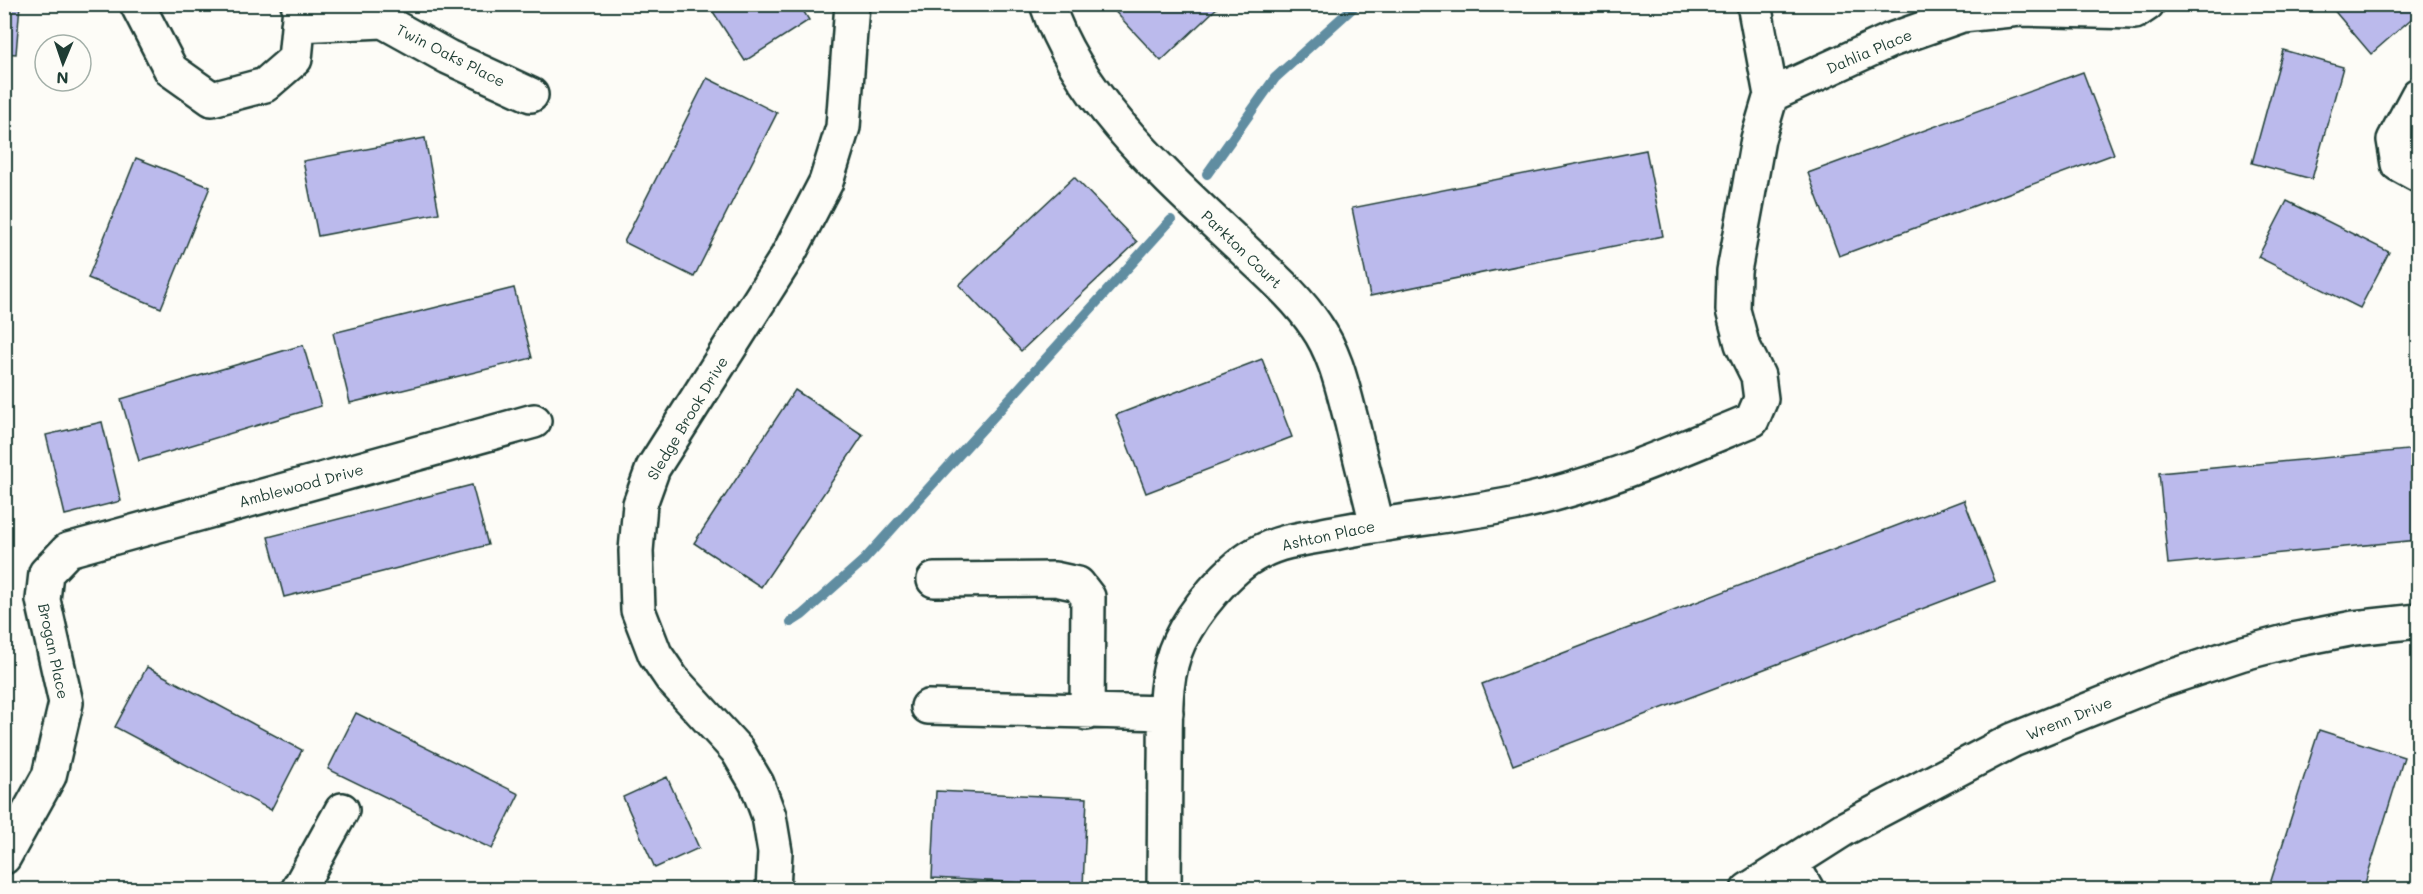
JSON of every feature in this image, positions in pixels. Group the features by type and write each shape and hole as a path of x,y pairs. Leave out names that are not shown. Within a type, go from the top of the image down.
{"street":[{"name":"Twin Oaks Place","path":"137,4 171,70 212,99 265,86 295,59 298,15 383,21 448,57 531,95"},
{"name":"Sledge Brook Drive","path":"773,890 775,852 769,816 757,784 737,750 672,679 655,654 638,610 636,551 640,504 653,468 787,257 826,182 843,127 852,4"},
{"name":"Parkton Court","path":"1047,4 1075,64 1126,132 1169,179 1286,290 1317,326 1334,359 1377,525"},
{"path":"1754,4 1771,95"},
{"name":"Dahlia Place","path":"1771,95 1891,39 1962,15 2020,9 2136,12 2148,4"},
{"name":"Ashton Place","path":"1164,890 1166,713 1170,669 1179,641 1213,591 1229,573 1258,552 1284,542 1512,504 1571,490 1654,460 1752,420 1761,399 1760,388 1758,376 1742,344 1733,310 1734,271 1758,139 1771,95"},
{"path":"2418,95 2394,140 2398,164 2418,175"},
{"name":"Amblewood Drive","path":"68,549 534,422"},
{"name":"Brogan Place","path":"4,857 49,776 66,703 42,600 46,573 68,549"},
{"path":"934,580 1055,579 1078,584 1088,597 1087,713"},
{"name":"Wrenn Drive","path":"1748,890 1799,876 1844,829 2013,740 2163,680 2240,654 2293,640 2354,628 2418,621"},
{"path":"928,707 1087,713 1166,713"},
{"path":"298,890 342,810"}],"building":[{"path":"4,4 20,4 16,54 4,53"},
{"path":"708,4 799,4 809,20 745,61"},
{"path":"1108,4 1221,4 1161,61"},
{"path":"2336,4 2418,4 2418,13 2371,54 2332,8"},
{"path":"2283,50 2343,67 2312,179 2252,163"},
{"path":"2083,72 2114,154 1839,256 1808,173"},
{"path":"707,78 777,113 694,277 624,242"},
{"path":"425,138 439,213 318,236 303,161"},
{"path":"1646,150 1663,236 1370,296 1352,208"},
{"path":"136,158 210,187 161,308 88,278"},
{"path":"1074,177 1137,242 1021,351 959,285"},
{"path":"2287,201 2389,252 2360,308 2258,257"},
{"path":"514,288 532,358 350,403 333,333"},
{"path":"303,345 321,406 139,461 121,399"},
{"path":"1262,359 1292,437 1146,493 1116,415"},
{"path":"795,390 863,435 761,587 694,543"},
{"path":"102,422 121,501 65,515 46,435"},
{"path":"2418,449 2418,540 2168,564 2159,473"},
{"path":"472,485 488,545 284,597 268,537"},
{"path":"1964,500 1995,581 1513,765 1482,684"},
{"path":"147,667 302,750 271,810 115,727"},
{"path":"356,713 519,794 492,849 328,769"},
{"path":"2319,730 2404,757 2363,890 2268,890"},
{"path":"667,777 699,848 655,868 623,797"},
{"path":"936,791 1087,798 1083,886 932,878"}],"waterway":[{"path":"1207,174 1275,78 1357,4"},
{"path":"791,622 864,560 1171,220"}]}
